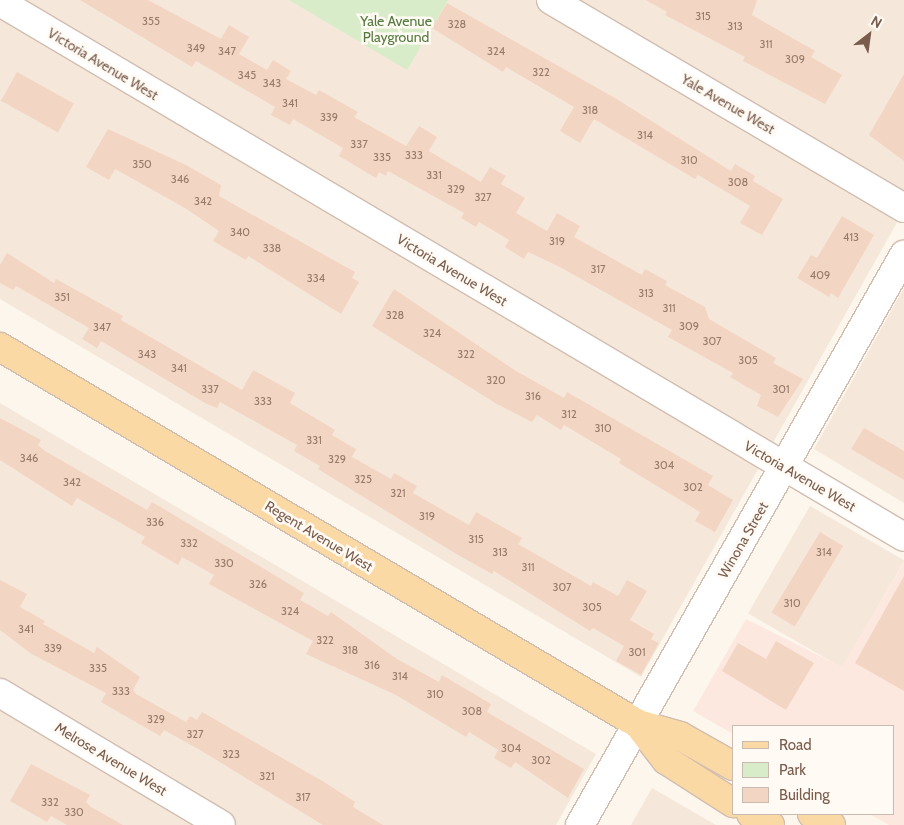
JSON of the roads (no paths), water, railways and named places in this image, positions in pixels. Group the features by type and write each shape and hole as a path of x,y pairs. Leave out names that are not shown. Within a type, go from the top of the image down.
{"main road":[{"name":"Regent Avenue West","path":"0,347 638,724 680,736 732,765"},
{"name":"Regent Avenue West","path":"638,724 666,760 732,802"},
{"path":"753,815 770,825"},
{"path":"814,815 831,825"}],"street":[{"name":"Yale Avenue West","path":"551,0 904,208"},
{"name":"Victoria Avenue West","path":"0,2 904,537"},
{"name":"Winona Street","path":"580,825 785,467 904,254"},
{"name":"Melrose Avenue West","path":"0,693 221,825"}],"park label":[{"name":"Yale Avenue Playground","path":"396,30"}]}
